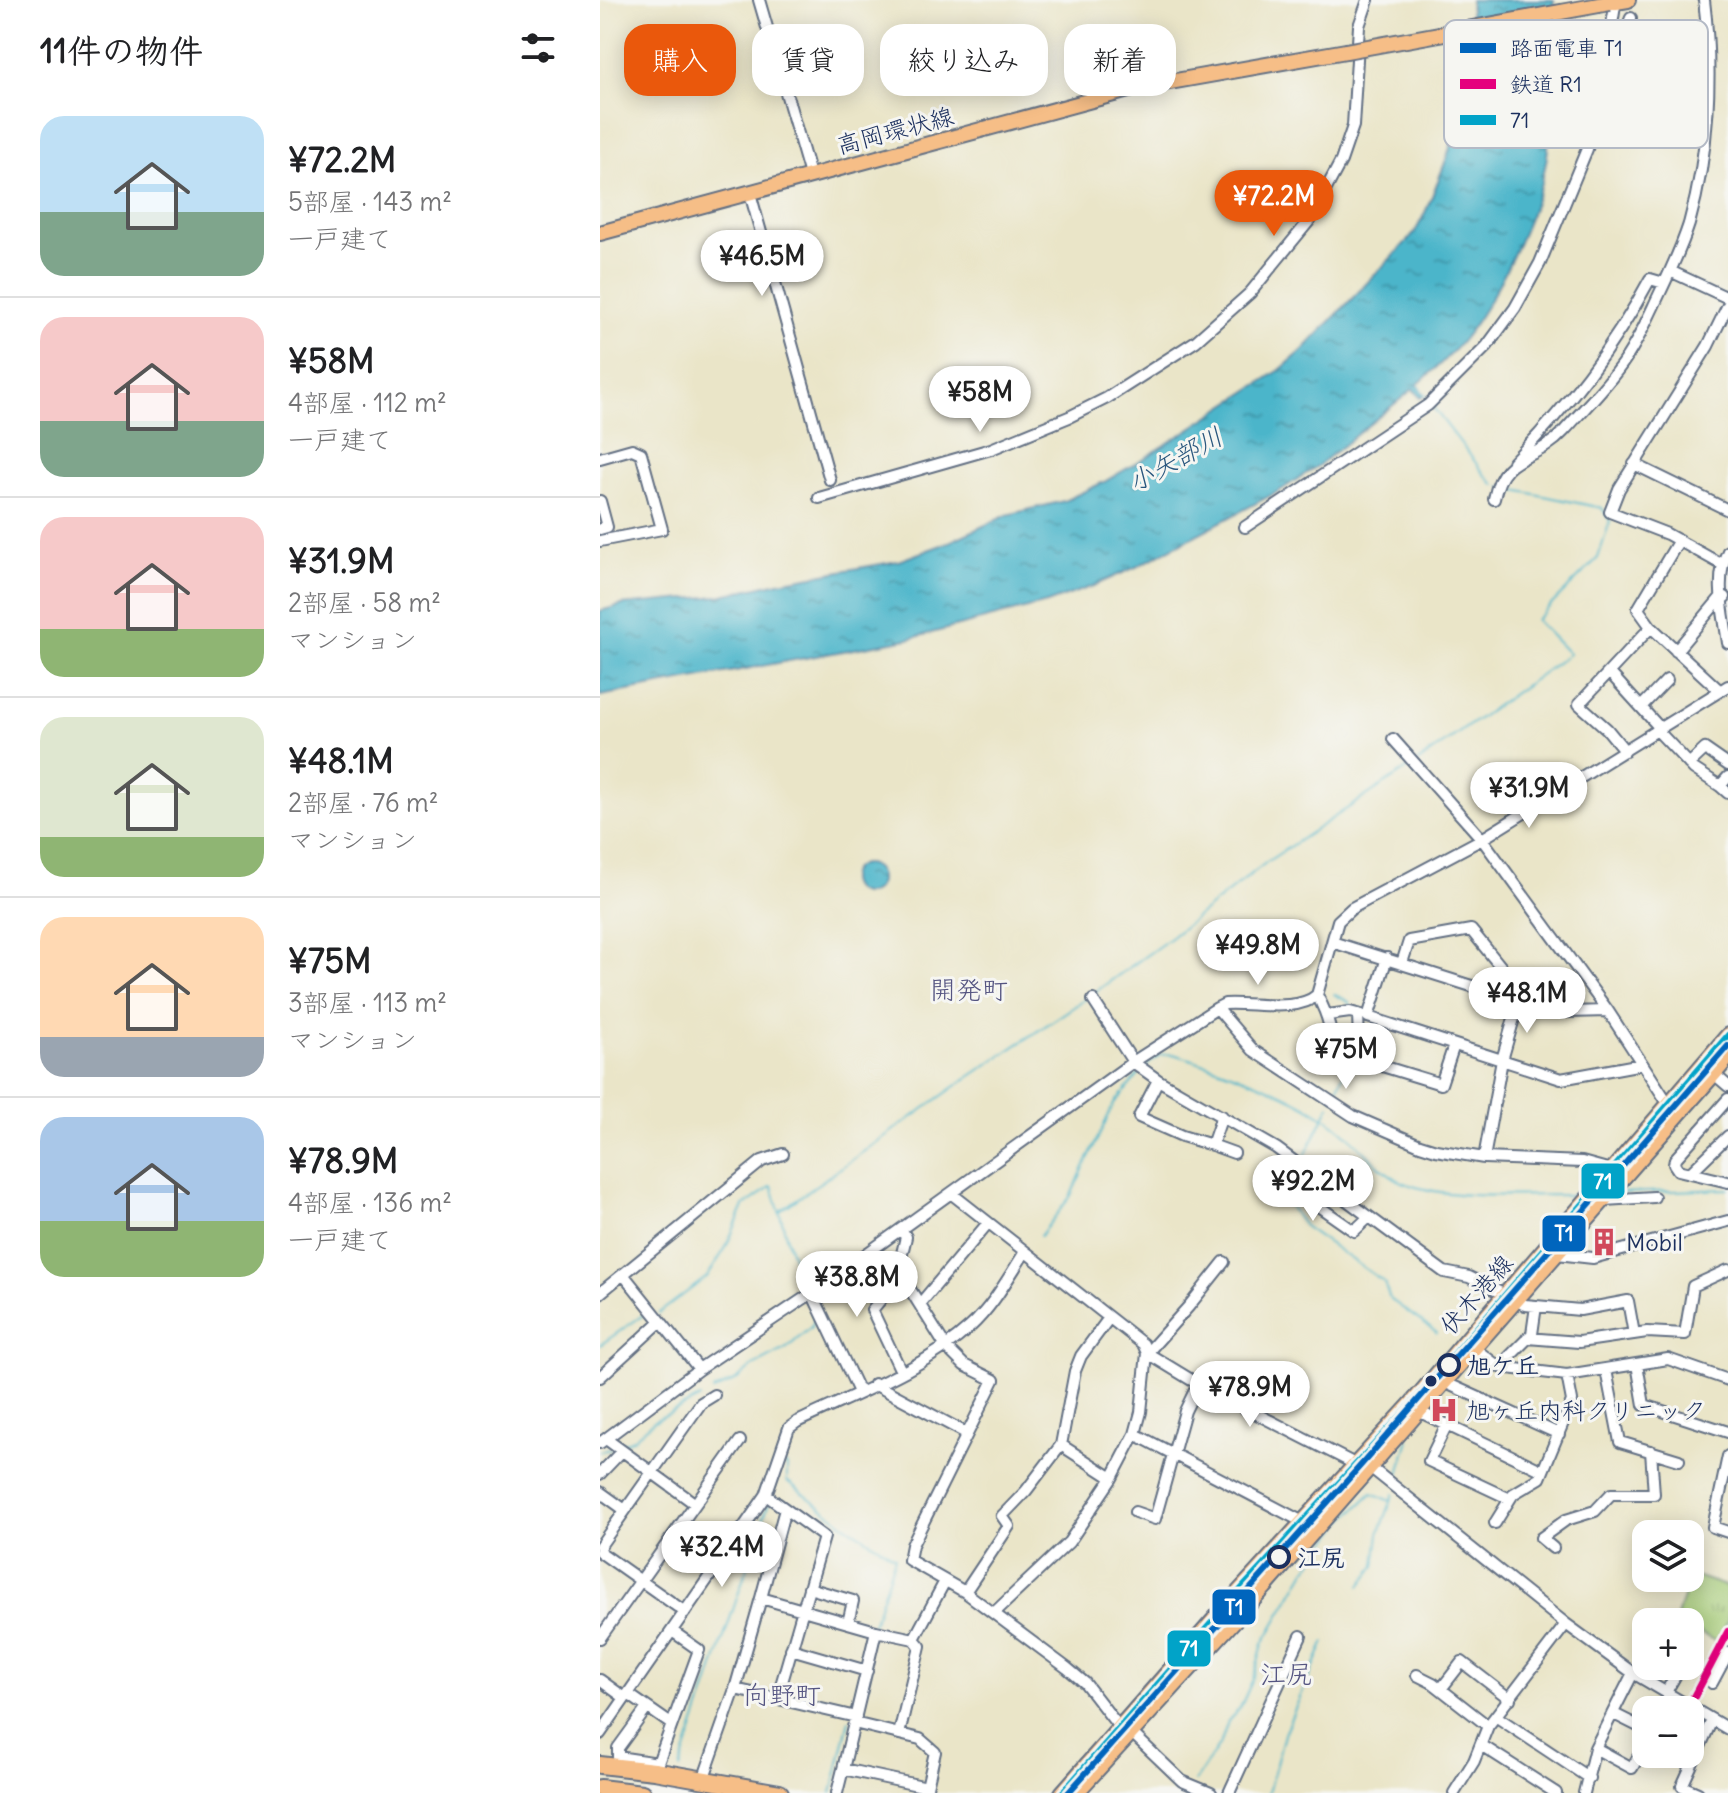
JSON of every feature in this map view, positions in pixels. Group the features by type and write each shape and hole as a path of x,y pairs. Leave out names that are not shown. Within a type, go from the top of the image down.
{"highway":[{"path":"600,1765 780,1793"},
{"path":"600,1775 716,1793"},
{"path":"600,1788 642,1793"}],"main road":[{"name":"高岡環状線","path":"1517,20 1617,2"},
{"name":"高岡環状線","path":"600,233 1136,88 1444,33"},
{"name":"伏木港線","path":"1510,1298 1557,1254 1604,1200 1674,1111 1728,1035"},
{"name":"伏木港線","path":"1062,1793 1125,1731 1362,1466 1411,1404 1510,1298 1611,1170 1728,1058"},
{"name":"伏木港線","path":"1076,1793 1303,1522 1420,1412 1446,1383 1469,1344"}],"street":[{"path":"759,0 810,175"},
{"path":"819,498 991,449 1069,417 1107,398 1196,341 1250,293 1309,221 1341,161 1353,126 1359,26 1368,0"},
{"path":"1704,0 1705,20"},
{"path":"1708,61 1708,88"},
{"path":"1245,527 1428,405 1487,346 1515,308 1540,263 1587,148"},
{"path":"1511,464 1527,459 1557,439 1618,370 1645,325 1688,228 1700,180 1703,148"},
{"path":"750,193 830,480"},
{"path":"1670,271 1728,298"},
{"path":"1494,499 1497,482 1511,464 1599,364 1650,279 1664,283"},
{"path":"1721,564 1679,540 1610,512 1619,489 1708,346 1728,305"},
{"path":"600,458 632,449 641,453 662,529 600,541"},
{"path":"1634,464 1728,510"},
{"path":"600,501 607,527 600,529"},
{"path":"694,1503 603,1441 699,1369 952,1194 1133,1062 1217,1008 1234,1003 1297,1005 1310,1001 1317,995 1338,921 1352,908 1482,839 1724,688 1676,651 1651,627 1638,609 1679,540"},
{"path":"1728,551 1721,564 1728,643"},
{"path":"1676,651 1725,597"},
{"path":"1625,751 1607,729 1579,704 1651,627"},
{"path":"1609,672 1689,764 1725,785"},
{"path":"1641,707 1667,680"},
{"path":"1393,739 1482,839 1608,1011 1674,1111"},
{"path":"1689,764 1705,749 1728,765"},
{"path":"1402,963 1409,941 1471,930 1501,967 1493,993"},
{"path":"1332,942 1519,1001 1567,1012 1608,1011"},
{"path":"1387,958 1363,1016 1356,1058 1441,1084 1454,1045"},
{"path":"1317,995 1328,1015 1333,1039 1329,1064"},
{"path":"1093,1000 1133,1062 1158,1080 1276,1148 1444,1272 1469,1277 1510,1298 1536,1306 1580,1310 1628,1301 1634,1334"},
{"path":"1484,1158 1502,1060 1519,1001"},
{"path":"1217,1008 1253,1050 1353,1116 1436,1150 1484,1158 1582,1162 1611,1170"},
{"path":"1328,1015 1350,1012 1561,1079 1642,1064"},
{"path":"1714,1074 1728,1086"},
{"path":"1158,1080 1139,1117 1182,1136 1234,1153"},
{"path":"1728,1099 1675,1159 1674,1164 1678,1170 1728,1182"},
{"path":"1212,1145 1222,1116"},
{"path":"1690,1173 1728,1136"},
{"path":"600,1293 762,1161 783,1154"},
{"path":"1303,1169 1294,1189 1354,1231 1369,1217"},
{"path":"952,1194 1143,1344 1147,1353 1141,1412 1135,1434 1112,1478 1069,1542 994,1613"},
{"path":"1604,1200 1654,1197"},
{"path":"1557,1254 1593,1258 1728,1221"},
{"path":"920,1304 988,1223"},
{"path":"901,1229 906,1237 898,1270 892,1286 872,1310 901,1371"},
{"path":"600,1734 766,1495 789,1428 946,1347 973,1325 998,1295 1025,1252"},
{"path":"1147,1353 1224,1262"},
{"path":"898,1270 946,1347 964,1365 994,1380 912,1545 909,1560 965,1592 1085,1683 1125,1731 1192,1786 1211,1793"},
{"path":"1527,1338 1579,1342 1634,1334 1685,1334 1693,1286 1728,1270"},
{"path":"623,1274 699,1369"},
{"path":"812,1293 859,1392"},
{"path":"1499,1367 1532,1334 1536,1306"},
{"path":"965,1592 1009,1526 1002,1516 1026,1491 1061,1445 1075,1371 1081,1356 1109,1318"},
{"path":"600,1377 660,1322"},
{"path":"1469,1344 1499,1367 1567,1375 1668,1359 1728,1380"},
{"path":"1147,1353 1198,1384 1362,1466 1632,1672"},
{"path":"1637,1364 1644,1405 1728,1432"},
{"path":"1606,1370 1620,1442 1679,1460"},
{"path":"1495,1523 1513,1494 1540,1478 1572,1401 1567,1375"},
{"path":"1446,1383 1559,1434"},
{"path":"874,1384 966,1433"},
{"path":"1135,1512 1155,1519 1185,1411 1198,1384"},
{"path":"685,1612 600,1549 701,1403 714,1395"},
{"path":"1420,1412 1543,1471"},
{"path":"1447,1424 1429,1461 1510,1499"},
{"path":"1135,1434 1303,1522"},
{"path":"600,1638 740,1441"},
{"path":"1061,1445 1112,1478"},
{"path":"1553,1548 1541,1538 1566,1520 1595,1511 1611,1494 1654,1494 1651,1451"},
{"path":"600,1474 621,1452"},
{"path":"1728,1456 1713,1527 1728,1532"},
{"path":"600,1492 625,1510"},
{"path":"766,1495 824,1537 777,1699"},
{"path":"703,1780 735,1689 785,1509"},
{"path":"914,1639 945,1581"},
{"path":"809,1588 853,1601 848,1623"},
{"path":"761,1598 914,1639 920,1646 899,1734"},
{"path":"1454,1793 1488,1726 1566,1624"},
{"path":"837,1793 872,1630"},
{"path":"647,1708 618,1748 618,1757 658,1763 699,1650 672,1631"},
{"path":"1229,1793 1301,1636"},
{"path":"791,1649 864,1670"},
{"path":"1712,1683 1727,1658"},
{"path":"1441,1689 1462,1662 1510,1699"},
{"path":"1417,1675 1441,1689 1488,1726"},
{"path":"1584,1793 1595,1748 1632,1675"},
{"path":"600,1680 671,1724"},
{"path":"1645,1680 1728,1729"},
{"path":"1666,1692 1673,1680"},
{"path":"735,1689 920,1739 935,1752 927,1787 843,1769"},
{"path":"1614,1714 1632,1723"},
{"path":"1497,1717 1589,1778"},
{"path":"1698,1793 1681,1790 1712,1720"},
{"path":"1481,1745 1556,1793"},
{"path":"1595,1748 1632,1768"}],"green space":[{"path":"1704,1579 1728,1587 1728,1621 1717,1642 1704,1635 1704,1608 1680,1608 1685,1592 1704,1592"}],"water":[{"path":"1470,0 1554,0 1552,20 1470,20"},
{"name":"小矢部川","path":"1450,148 1548,148 1538,194 1517,247 1491,297 1465,337 1417,385 1424,395 1420,397 1413,389 1319,465 1281,490 1136,567 1047,603 908,639 600,696 600,611 622,605 719,596 898,561 947,543 1007,515 1064,501 1148,456 1280,370 1302,351 1413,235"},
{"path":"865,864 876,868 880,879 876,890 865,894 854,890 850,879 854,868"}],"waterway":[{"path":"1418,386 1429,400"},
{"path":"1432,406 1495,485"},
{"path":"1418,762 1569,654 1536,620 1598,558 1610,521 1602,508 1501,487"},
{"path":"780,1211 1165,942 1268,861 1413,765"},
{"path":"1334,994 1349,1002 1351,1008"},
{"path":"1333,1099 1352,1053"},
{"path":"1146,1066 1160,1055 1173,1054 1275,1091 1330,1121 1387,1173 1410,1185 1471,1195 1580,1195"},
{"path":"1040,1236 1070,1197 1114,1104 1139,1074"},
{"path":"1301,1164 1330,1105"},
{"path":"1291,1183 1286,1202 1304,1226 1384,1282 1390,1299 1437,1333"},
{"path":"659,1313 707,1277 725,1249 744,1206 772,1186 806,1291"},
{"path":"1619,1193 1728,1189"},
{"path":"713,1391 735,1381 753,1366 787,1348 811,1327 814,1321 810,1301"},
{"path":"600,1345 646,1313 651,1318 653,1316"},
{"path":"620,1445 633,1439 654,1421 700,1398"},
{"path":"1396,1484 1409,1439"},
{"path":"600,1451 611,1449"},
{"path":"781,1463 787,1466 787,1481 842,1523 895,1557 873,1625"},
{"path":"1195,1781 1221,1742 1228,1721 1240,1708 1253,1679 1263,1644 1306,1570 1344,1520 1372,1493 1391,1501"},
{"path":"1360,1586 1375,1566 1379,1534 1394,1494"},
{"path":"680,1769 769,1502"},
{"path":"1268,1793 1285,1731 1325,1642"},
{"path":"852,1710 861,1674"},
{"path":"832,1793 849,1720"},
{"path":"672,1793 676,1783"}],"tram line":[{"path":"1068,1793 1728,1046"},
{"name":"T1","path":"1068,1793 1728,1046"}],"rail line":[{"name":"R1","path":"1694,1696 1728,1632"}],"transit line":[{"name":"71","path":"1062,1793 1233,1598 1411,1404 1728,1035"}],"place":[{"name":"Mobil","path":"1604,1242"},
{"name":"旭ケ丘","path":"1449,1365"},
{"name":"旭ヶ丘内科クリニック","path":"1444,1410"},
{"name":"江尻","path":"1279,1557"}],"district":[{"name":"開発町","path":"969,989"},
{"name":"江尻","path":"1286,1673"},
{"name":"向野町","path":"782,1694"}]}
